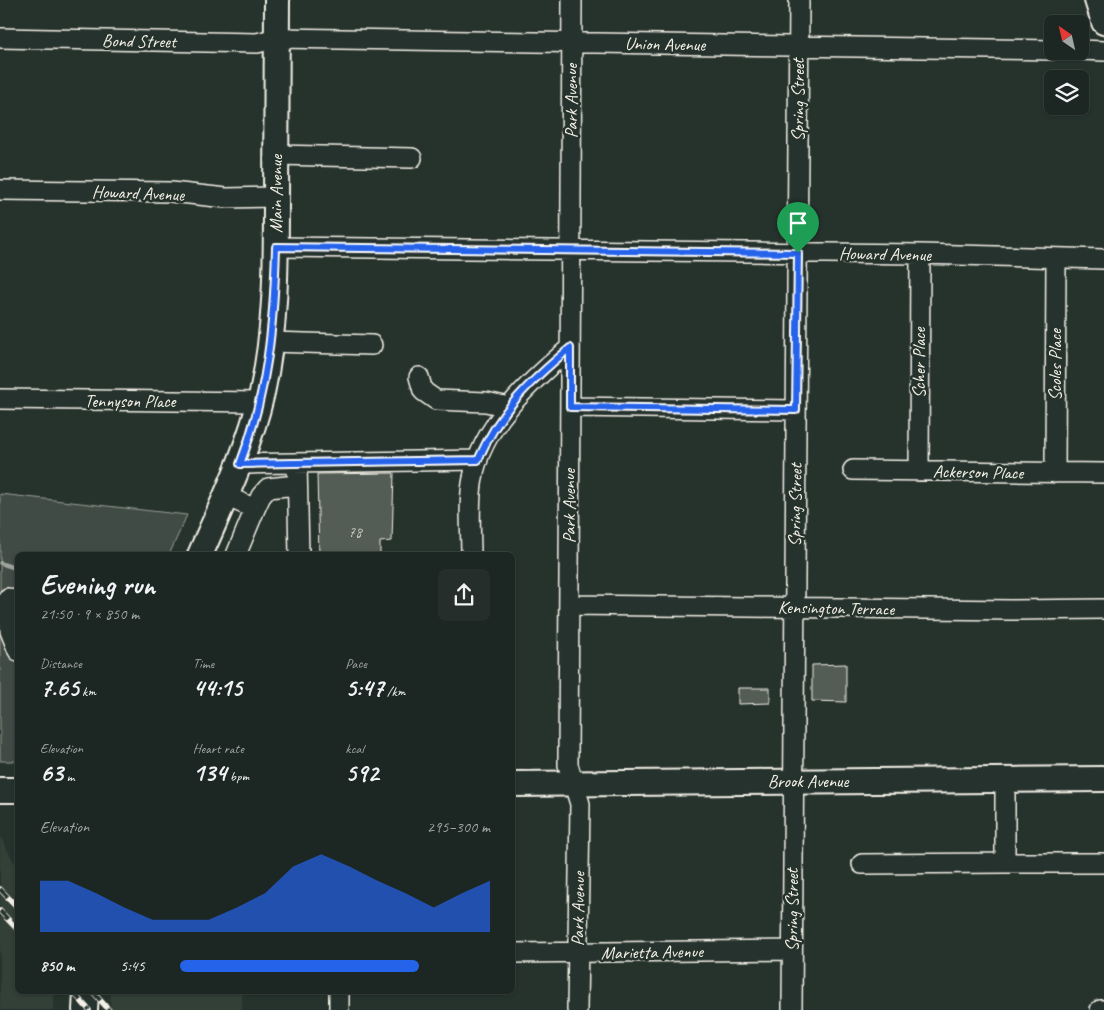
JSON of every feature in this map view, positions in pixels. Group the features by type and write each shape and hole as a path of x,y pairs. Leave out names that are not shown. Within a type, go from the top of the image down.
{"main road":[{"name":"Main Avenue","path":"201,552 240,464 260,402 271,342 276,247 276,0"},
{"path":"1097,0 1104,22"},
{"name":"Brook Avenue","path":"515,784 1104,779"},
{"path":"0,790 15,790"},
{"path":"72,1010 73,994"},
{"path":"85,1010 86,994"}],"street":[{"name":"Park Avenue","path":"572,0 568,765 580,804 577,1010"},
{"name":"Spring Street","path":"792,1010 792,782 799,0"},
{"name":"Bond Street","path":"0,38 257,43 277,38"},
{"name":"Union Avenue","path":"277,38 402,49 572,43 1044,50"},
{"path":"1089,50 1104,51"},
{"path":"276,155 412,158"},
{"name":"Howard Avenue","path":"0,190 171,192 226,198 276,197"},
{"name":"Howard Avenue","path":"276,247 920,254 1104,259"},
{"name":"Scher Place","path":"919,471 920,254"},
{"name":"Scoles Place","path":"1055,473 1056,258"},
{"path":"271,342 372,345"},
{"path":"471,552 472,480 485,444 509,407 530,381 570,348"},
{"path":"419,377 423,391 436,400 486,402 509,407"},
{"name":"Tennyson Place","path":"0,399 260,402"},
{"path":"570,407 796,410"},
{"path":"240,464 478,460"},
{"path":"297,463 299,552"},
{"name":"Ackerson Place","path":"853,470 1104,473"},
{"path":"237,552 261,496 268,488 297,485"},
{"path":"226,496 255,509"},
{"path":"9,598 10,631 15,644"},
{"name":"Kensington Terrace","path":"568,605 1104,609"},
{"path":"1005,780 1005,863"},
{"path":"862,864 1104,863"},
{"name":"Marietta Avenue","path":"515,953 792,950"},
{"path":"339,994 340,1010"}],"shaded area":[{"path":"0,494 187,515 170,552 15,552 15,761 0,761"},
{"path":"0,836 15,864 15,994 54,994 53,1010 0,1010"},
{"path":"111,994 242,994 242,1010 110,1010"}],"building":[{"path":"394,473 392,541 380,542 380,552 319,552 317,474"},
{"path":"846,664 846,702 812,701 812,665"},
{"path":"738,688 770,688 770,703 738,704"}],"waterway":[{"path":"0,563 15,568"}],"railway":[{"path":"0,889 15,905"},
{"path":"0,911 15,927"},
{"path":"75,994 89,1010"},
{"path":"95,994 109,1010"}],"route":[{"path":"276,247 798,253 796,410 570,407 570,348 530,381 513,401 498,422 478,460 240,464 248,444 262,393 270,352 274,310 276,247"}]}
